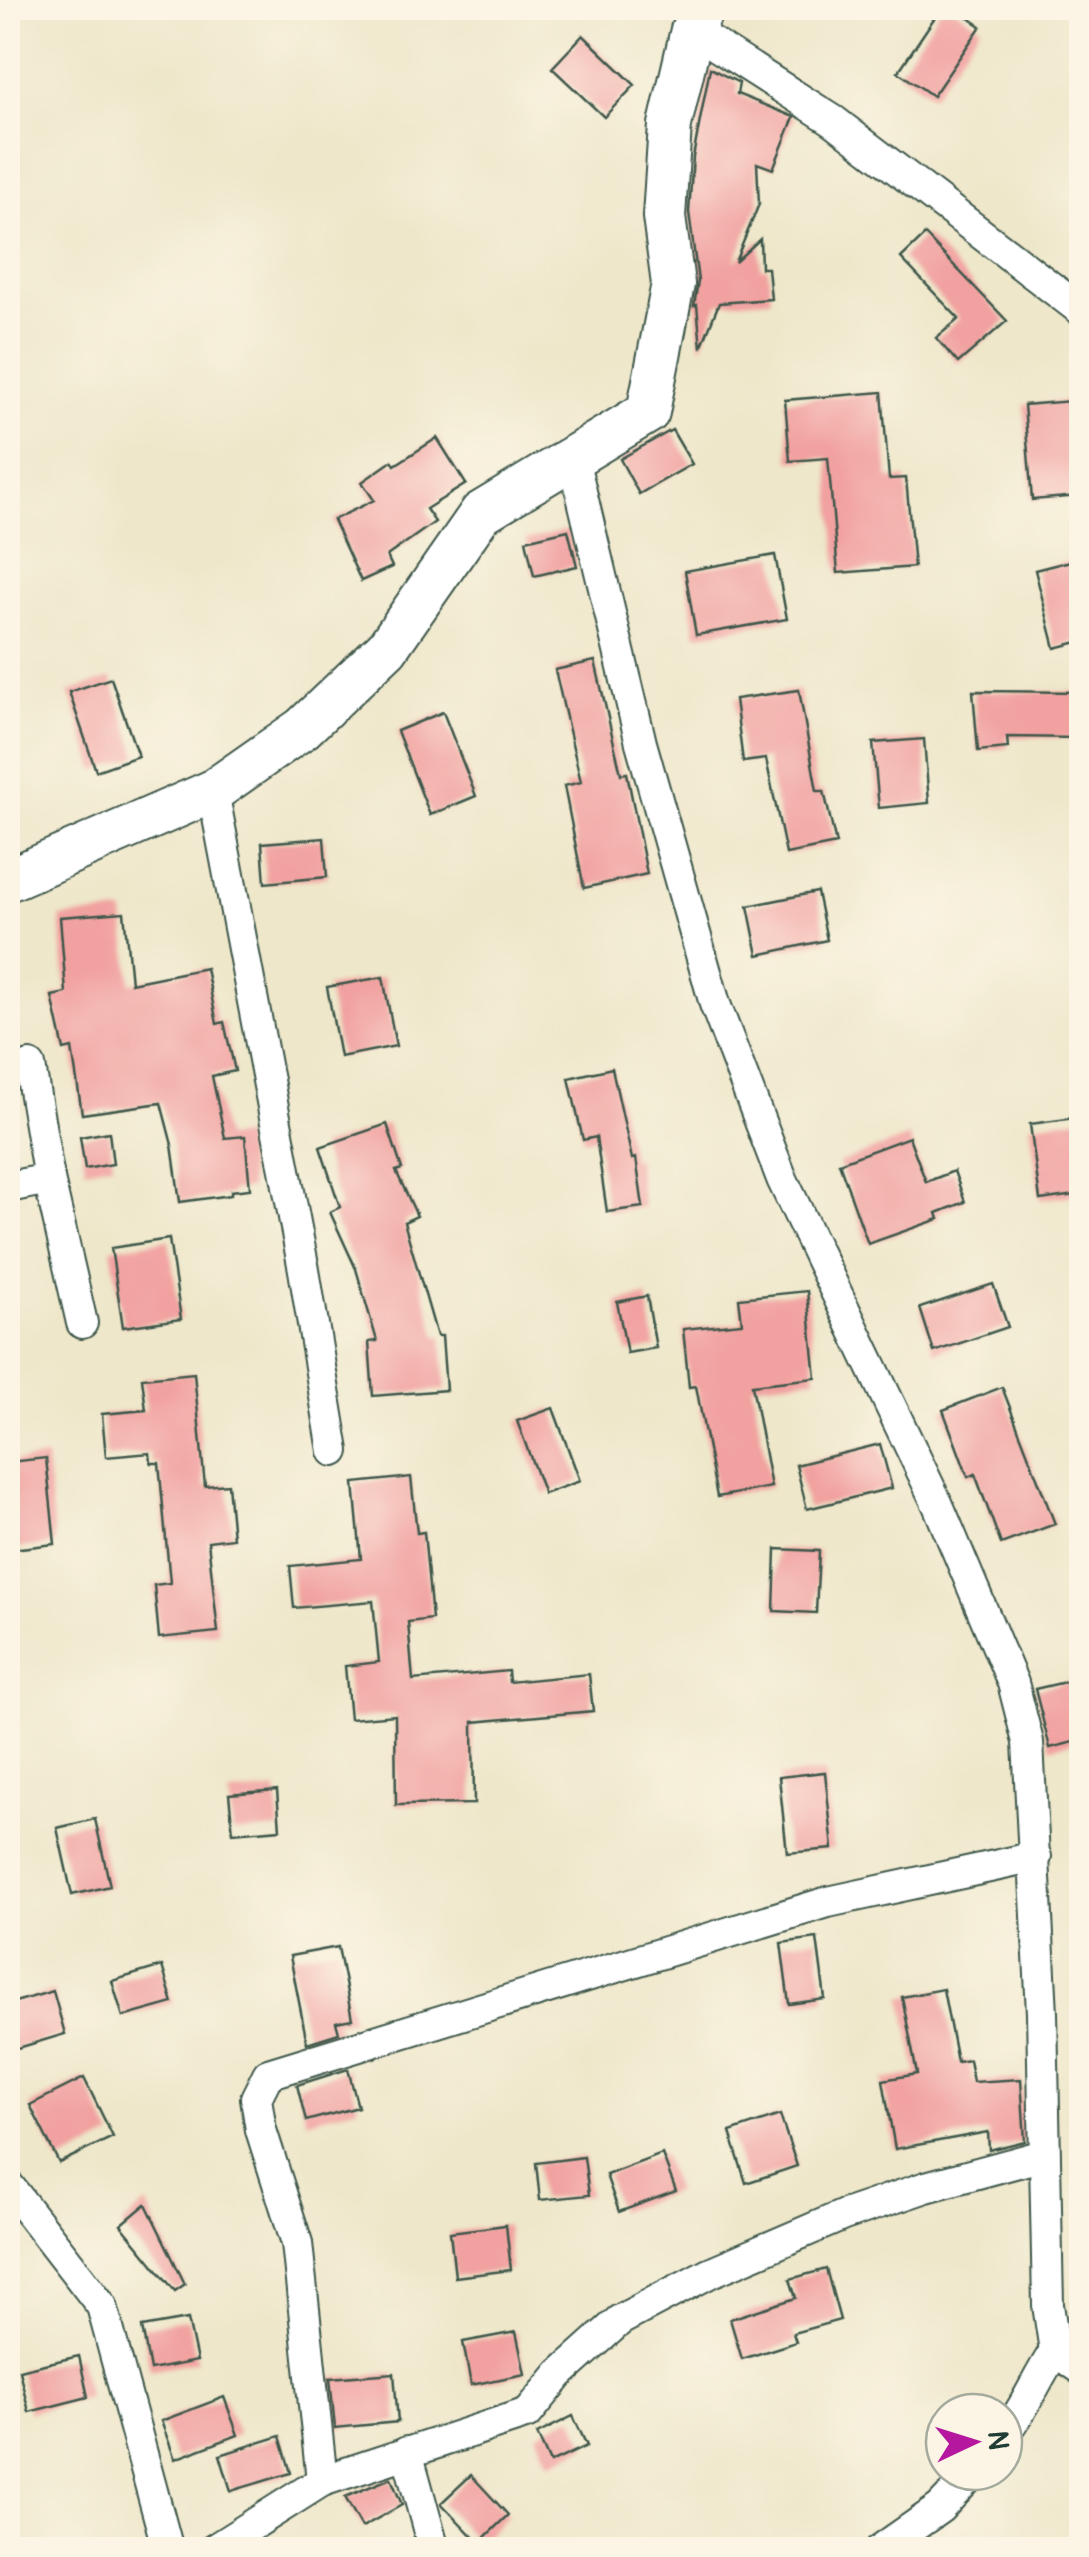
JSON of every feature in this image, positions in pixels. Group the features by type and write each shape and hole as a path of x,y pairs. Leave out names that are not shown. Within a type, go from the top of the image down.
{"street":[{"path":"8,880 214,791 304,728 387,648 481,513 648,412 673,284 664,217 670,125 698,19 1082,311"},
{"path":"573,458 641,743 715,1004 782,1178 938,1505 1013,1683 1028,1742 1036,1858 1048,2305 1054,2351 1024,2407"},
{"path":"214,791 298,1233 334,1451"},
{"path":"30,1066 49,1180 82,1323"},
{"path":"8,1187 49,1180"},
{"path":"322,2480 297,2243 260,2130 256,2098 268,2074 828,1902 1036,1858"},
{"path":"213,2550 322,2480 528,2413 560,2374 620,2320 709,2273 844,2215 926,2187 1044,2155"},
{"path":"8,2185 102,2306 168,2550"},
{"path":"1054,2351 1082,2370"},
{"path":"407,2452 434,2550"},
{"path":"880,2550 940,2508 955,2492"}],"building":[{"path":"941,8 954,8 981,26 933,96 898,72"},
{"path":"583,35 635,85 604,117 552,68"},
{"path":"710,68 739,83 737,94 794,117 773,169 757,163 759,204 735,262 760,239 761,268 768,268 771,299 719,303 701,348 697,305 694,306 698,281 689,212 693,157"},
{"path":"925,235 1007,321 958,363 936,338 959,319 901,258"},
{"path":"882,392 889,479 906,478 914,567 838,573 828,458 790,461 785,400"},
{"path":"1071,401 1072,412 1082,411 1082,453 1075,453 1079,496 1032,500 1024,405"},
{"path":"672,430 692,464 639,494 620,459"},
{"path":"437,438 466,484 426,509 435,522 387,556 392,567 361,581 333,520 374,500 362,482"},
{"path":"568,530 577,566 534,576 526,540"},
{"path":"775,555 787,619 696,635 685,571"},
{"path":"1082,558 1082,641 1055,648 1035,570"},
{"path":"595,661 621,774 627,773 647,874 584,888 564,786 581,782 555,670"},
{"path":"111,678 138,756 96,771 69,692"},
{"path":"799,690 817,791 824,791 836,844 786,854 766,759 743,762 735,699"},
{"path":"973,691 1082,692 1082,738 1007,737 1008,748 978,751"},
{"path":"443,712 476,796 430,815 397,731"},
{"path":"924,739 929,803 879,808 873,743"},
{"path":"324,838 327,877 265,883 262,843"},
{"path":"817,892 827,940 758,955 748,906"},
{"path":"124,912 131,983 206,968 217,1024 224,1022 235,1071 212,1076 225,1138 245,1136 250,1189 180,1202 161,1103 82,1114 72,1048 64,1050 52,996 66,993 60,917"},
{"path":"383,977 396,1046 340,1057 327,987"},
{"path":"612,1068 632,1159 636,1158 643,1207 607,1212 596,1137 583,1140 569,1078"},
{"path":"1082,1117 1082,1194 1040,1200 1030,1124"},
{"path":"387,1124 402,1169 396,1171 417,1216 404,1222 437,1336 442,1336 446,1390 373,1396 369,1342 377,1341 356,1269 330,1212 340,1207 320,1147"},
{"path":"109,1132 113,1164 85,1169 80,1137"},
{"path":"909,1137 926,1182 954,1171 965,1202 937,1213 939,1219 868,1244 839,1163"},
{"path":"169,1239 181,1319 123,1327 111,1248"},
{"path":"993,1284 1008,1327 934,1352 920,1308"},
{"path":"807,1291 816,1378 752,1385 771,1487 717,1497 696,1386 689,1387 683,1329 742,1323 739,1298"},
{"path":"647,1296 656,1348 627,1353 617,1302"},
{"path":"194,1373 205,1486 228,1484 233,1538 208,1541 218,1632 159,1638 154,1585 170,1583 159,1463 151,1463 150,1453 106,1457 102,1414 146,1410 142,1378"},
{"path":"1002,1387 1055,1524 1001,1544 975,1474 968,1477 943,1410"},
{"path":"553,1408 580,1481 544,1494 517,1421"},
{"path":"880,1444 892,1488 807,1509 796,1465"},
{"path":"46,1458 55,1544 12,1549 8,1462"},
{"path":"411,1477 417,1533 424,1532 432,1619 408,1622 413,1680 508,1671 509,1682 589,1674 593,1711 473,1722 474,1804 396,1805 395,1715 350,1719 345,1666 379,1662 373,1601 294,1608 290,1566 361,1559 354,1483"},
{"path":"776,1549 819,1551 816,1613 774,1611"},
{"path":"1082,1678 1082,1740 1050,1748 1035,1689"},
{"path":"825,1772 833,1849 787,1853 779,1777"},
{"path":"277,1790 280,1829 233,1833 229,1794"},
{"path":"95,1819 110,1886 72,1895 57,1828"},
{"path":"817,1938 825,1999 789,2004 781,1943"},
{"path":"338,1947 352,2019 336,2022 339,2033 307,2043 290,1956"},
{"path":"162,1966 173,2003 123,2017 112,1981"},
{"path":"943,1989 957,2062 969,2060 973,2082 1021,2079 1025,2141 989,2150 988,2132 895,2149 883,2080 917,2074 902,1997"},
{"path":"53,1991 65,2034 8,2051 8,2004"},
{"path":"348,2069 358,2107 306,2121 297,2085"},
{"path":"84,2078 113,2137 59,2163 30,2105"},
{"path":"780,2115 797,2166 746,2183 730,2132"},
{"path":"662,2154 676,2191 619,2212 606,2175"},
{"path":"584,2157 589,2195 540,2200 536,2163"},
{"path":"146,2204 185,2284 175,2291 121,2225"},
{"path":"506,2225 511,2270 455,2277 450,2232"},
{"path":"826,2269 840,2320 793,2333 796,2342 742,2359 730,2319 796,2298 790,2279"},
{"path":"188,2319 197,2361 150,2370 142,2327"},
{"path":"516,2332 525,2374 471,2385 463,2342"},
{"path":"79,2356 88,2397 29,2412 19,2370"},
{"path":"394,2373 398,2422 335,2428 330,2378"},
{"path":"224,2397 238,2435 175,2459 161,2421"},
{"path":"573,2416 587,2446 550,2463 537,2434"},
{"path":"280,2436 291,2473 231,2491 220,2455"},
{"path":"471,2475 508,2515 479,2543 441,2503"},
{"path":"391,2478 402,2505 362,2527 345,2497"}]}
